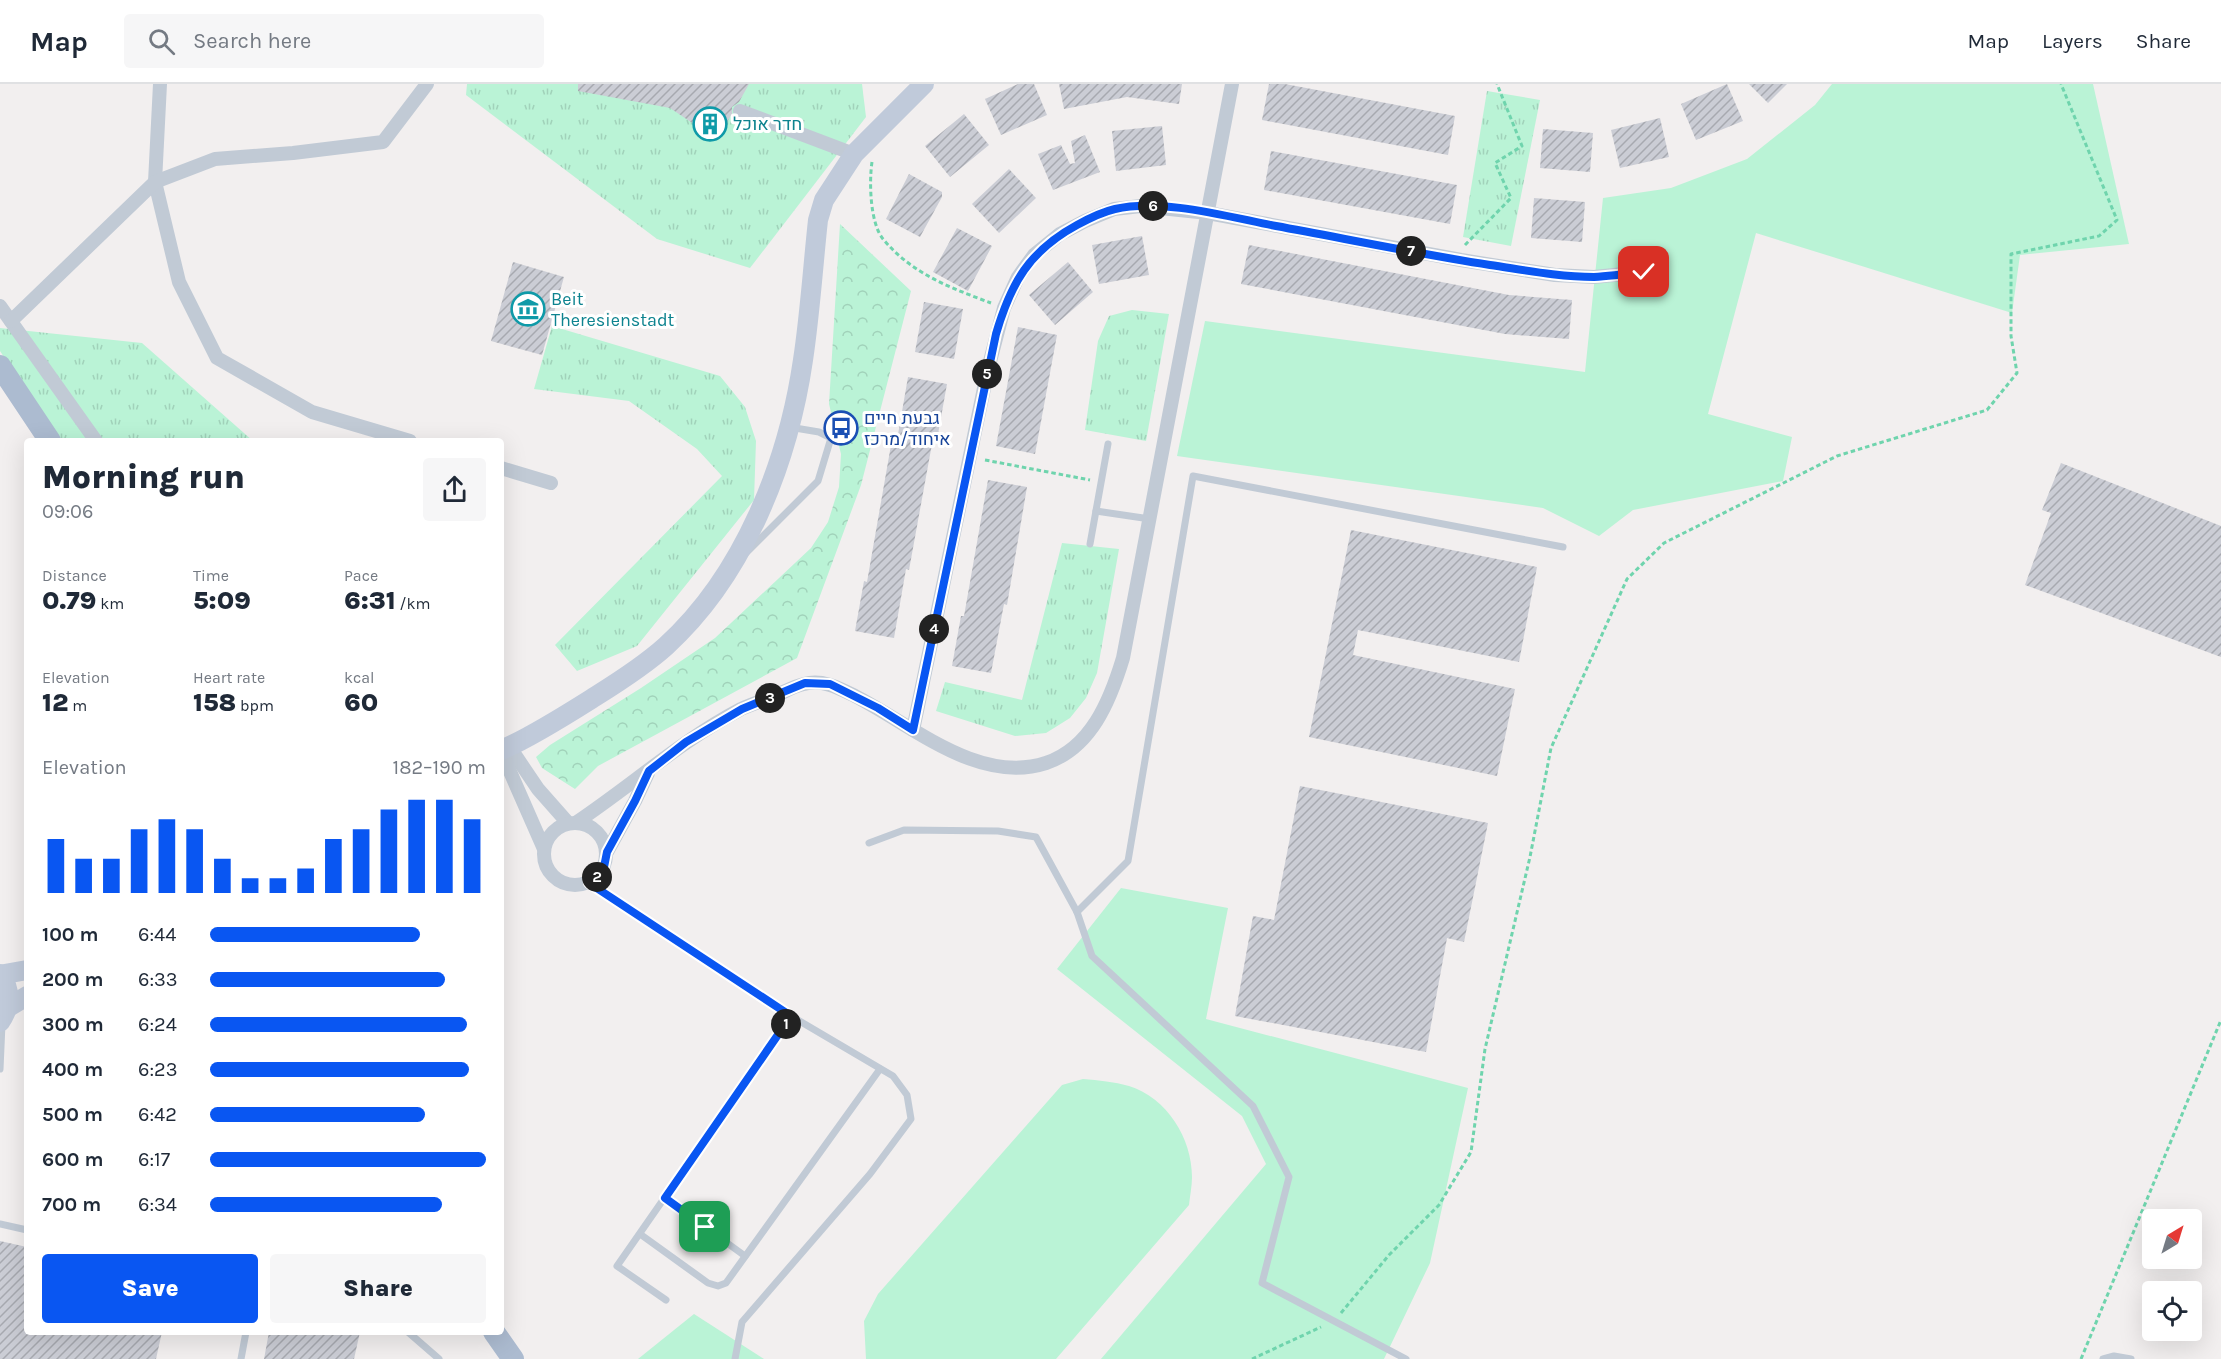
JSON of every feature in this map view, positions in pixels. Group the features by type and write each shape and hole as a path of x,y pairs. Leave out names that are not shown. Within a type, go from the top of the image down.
{"main road":[{"path":"0,368 38,438"},
{"path":"0,368 48,438"},
{"path":"496,1335 513,1359"}],"street":[{"path":"160,84 155,182 179,282 217,358 312,412 400,438"},
{"path":"11,321 155,182 215,159 383,142 427,84"},
{"path":"504,749 628,676 666,646 694,617 728,572 756,520 789,427 803,360 818,220 824,200 924,84"},
{"path":"649,771 607,852 604,867 598,876 589,883 570,885 553,876 544,859 544,849 552,832 573,823 649,771 686,742 742,709 805,683 830,684 878,708 913,730 973,760 995,767 1017,769 1038,766 1058,759 1076,746 1093,728 1115,686 1123,658 1232,84"},
{"path":"740,111 863,157"},
{"path":"913,730 988,369 1004,308 1018,277 1034,255 1060,234 1114,209 1141,206 1208,213 1452,259 1555,275 1594,277 1644,272"},
{"path":"0,306 94,438"},
{"path":"504,469 551,483"},
{"path":"504,749 538,789 573,823 595,829 602,837 607,852"},
{"path":"504,749 544,849"},
{"path":"3,1016 8,991 0,974 24,970"},
{"path":"3,1016 24,998"}],"lane":[{"path":"728,572 818,481 831,438 819,432 789,427"},
{"path":"1090,544 1108,444"},
{"path":"1077,912 1128,861 1193,476 1563,547"},
{"path":"1096,511 1150,519"},
{"path":"869,843 904,830 998,831 1036,837 1077,912 1092,956 1253,1106 1289,1176 1262,1283 1406,1359"},
{"path":"589,883 791,1016 893,1076 907,1095 911,1119 870,1174 742,1322 735,1359"},
{"path":"0,1069 3,1016"},
{"path":"666,1300 618,1266 791,1016"},
{"path":"640,1234 708,1283 718,1287 726,1283 880,1068"},
{"path":"665,1198 745,1256"},
{"path":"0,1224 24,1229"},
{"path":"240,1359 245,1335"},
{"path":"412,1335 440,1359"},
{"path":"2103,1359 2114,1356 2131,1359"}],"path":[{"path":"1452,259 1511,198 1495,163 1521,146 1497,84"},
{"path":"1252,1359 1334,1321 1389,1255 1439,1205 1471,1152 1485,1049 1530,857 1551,748 1627,579 1664,543 1837,456 1987,410 2017,373 2011,336 2012,254 2099,236 2117,220 2061,84"},
{"path":"863,157 872,207 882,238 914,267 939,283 1004,308"},
{"path":"971,458 1101,482"},
{"path":"2081,1359 2221,1020"}],"green space":[{"path":"467,84 862,84 866,117 750,268 657,239 466,95"},
{"path":"1832,84 2093,84 2129,244 2020,255 2012,313 1756,233 1708,414 1792,437 1783,481 1633,510 1599,536 1543,508 1177,456 1205,321 1585,372 1603,198 1671,188 1747,159 1815,105"},
{"path":"1487,91 1540,100 1511,246 1463,237"},
{"path":"840,224 911,291 861,485 797,658 598,766 575,789 542,768 536,757 550,745 715,638 811,548 828,522 839,487 841,454 829,404"},
{"path":"1132,310 1169,314 1146,441 1085,430 1098,341 1109,316"},
{"path":"552,326 720,376 745,407 756,441 754,500 637,646 577,671 555,645 722,476 697,449 629,401 534,389"},
{"path":"0,328 142,343 250,438 57,438 0,351"},
{"path":"1062,543 1119,549 1097,673 1086,698 1070,718 1046,733 1015,736 936,711 945,682 1022,700"},
{"path":"1121,888 1228,908 1206,1019 1468,1088 1430,1263 1384,1359 1101,1359 1266,1164 1242,1116 1057,969"},
{"path":"1083,1079 1129,1086 1143,1092 1166,1110 1175,1121 1188,1148 1192,1177 1189,1205 1056,1359 866,1359 864,1321 878,1294 1062,1085"},
{"path":"694,1314 764,1359 638,1359"}],"building":[{"name":"חדר אוכל","path":"578,84 749,84 739,102 732,107 732,114 716,139 670,108 578,91"},
{"path":"1018,84 1034,84 1047,115 1001,135 985,99"},
{"path":"1059,84 1182,84 1179,104 1127,97 1064,109"},
{"path":"1269,84 1285,84 1455,116 1448,155 1262,120"},
{"path":"1727,84 1743,121 1696,140 1681,104"},
{"path":"1749,84 1787,84 1768,103"},
{"path":"964,114 989,145 950,177 925,146"},
{"path":"1660,118 1669,157 1620,168 1611,130"},
{"path":"1162,126 1166,165 1116,171 1112,131"},
{"path":"1543,129 1593,133 1590,172 1540,168"},
{"path":"1085,135 1100,172 1053,190 1038,154 1061,145 1070,164 1075,163 1071,141"},
{"path":"1271,151 1457,185 1450,224 1264,190"},
{"path":"1009,169 1036,198 999,233 972,204"},
{"path":"909,174 942,192 942,197 920,237 886,219"},
{"path":"1534,198 1585,202 1582,242 1531,238"},
{"path":"957,228 992,246 968,291 933,272"},
{"path":"1142,236 1149,275 1099,284 1092,245"},
{"path":"1249,245 1509,295 1572,300 1569,339 1505,334 1241,284"},
{"name":"Beit Theresienstadt","path":"513,262 564,277 542,355 491,341"},
{"path":"1068,262 1093,292 1055,325 1029,295"},
{"path":"924,302 963,309 954,359 915,352"},
{"path":"1018,327 1057,335 1035,454 996,446"},
{"path":"908,377 947,384 938,434 934,433 894,638 855,631 864,581 867,582 891,445 896,446"},
{"path":"2061,463 2221,526 2221,657 2025,585 2051,513 2042,510"},
{"path":"988,480 1027,487 1007,605 1004,604 991,673 952,666 961,616 964,616"},
{"path":"1351,530 1537,567 1519,662 1358,630 1353,655 1515,689 1497,776 1309,737"},
{"path":"1300,786 1488,823 1464,942 1447,938 1426,1052 1235,1016 1253,916 1274,920"},
{"path":"0,1241 24,1246 24,1335 161,1335 156,1359 0,1359"},
{"path":"268,1335 359,1335 354,1359 264,1359"}],"place":[{"name":"חדר אוכל","path":"710,124"},
{"name":"Beit Theresienstadt","path":"528,309"},
{"name":"גבעת חיים איחוד/מרכז","path":"841,428"}],"route":[{"path":"705,1227 665,1198 791,1016 589,883 604,867 607,852 649,771 686,742 742,709 805,683 830,684 878,708 913,730 996,334 1004,308 1018,277 1034,255 1060,234 1085,221 1114,209 1141,206 1169,207 1208,213 1461,261 1555,275 1594,277 1644,272"}]}
